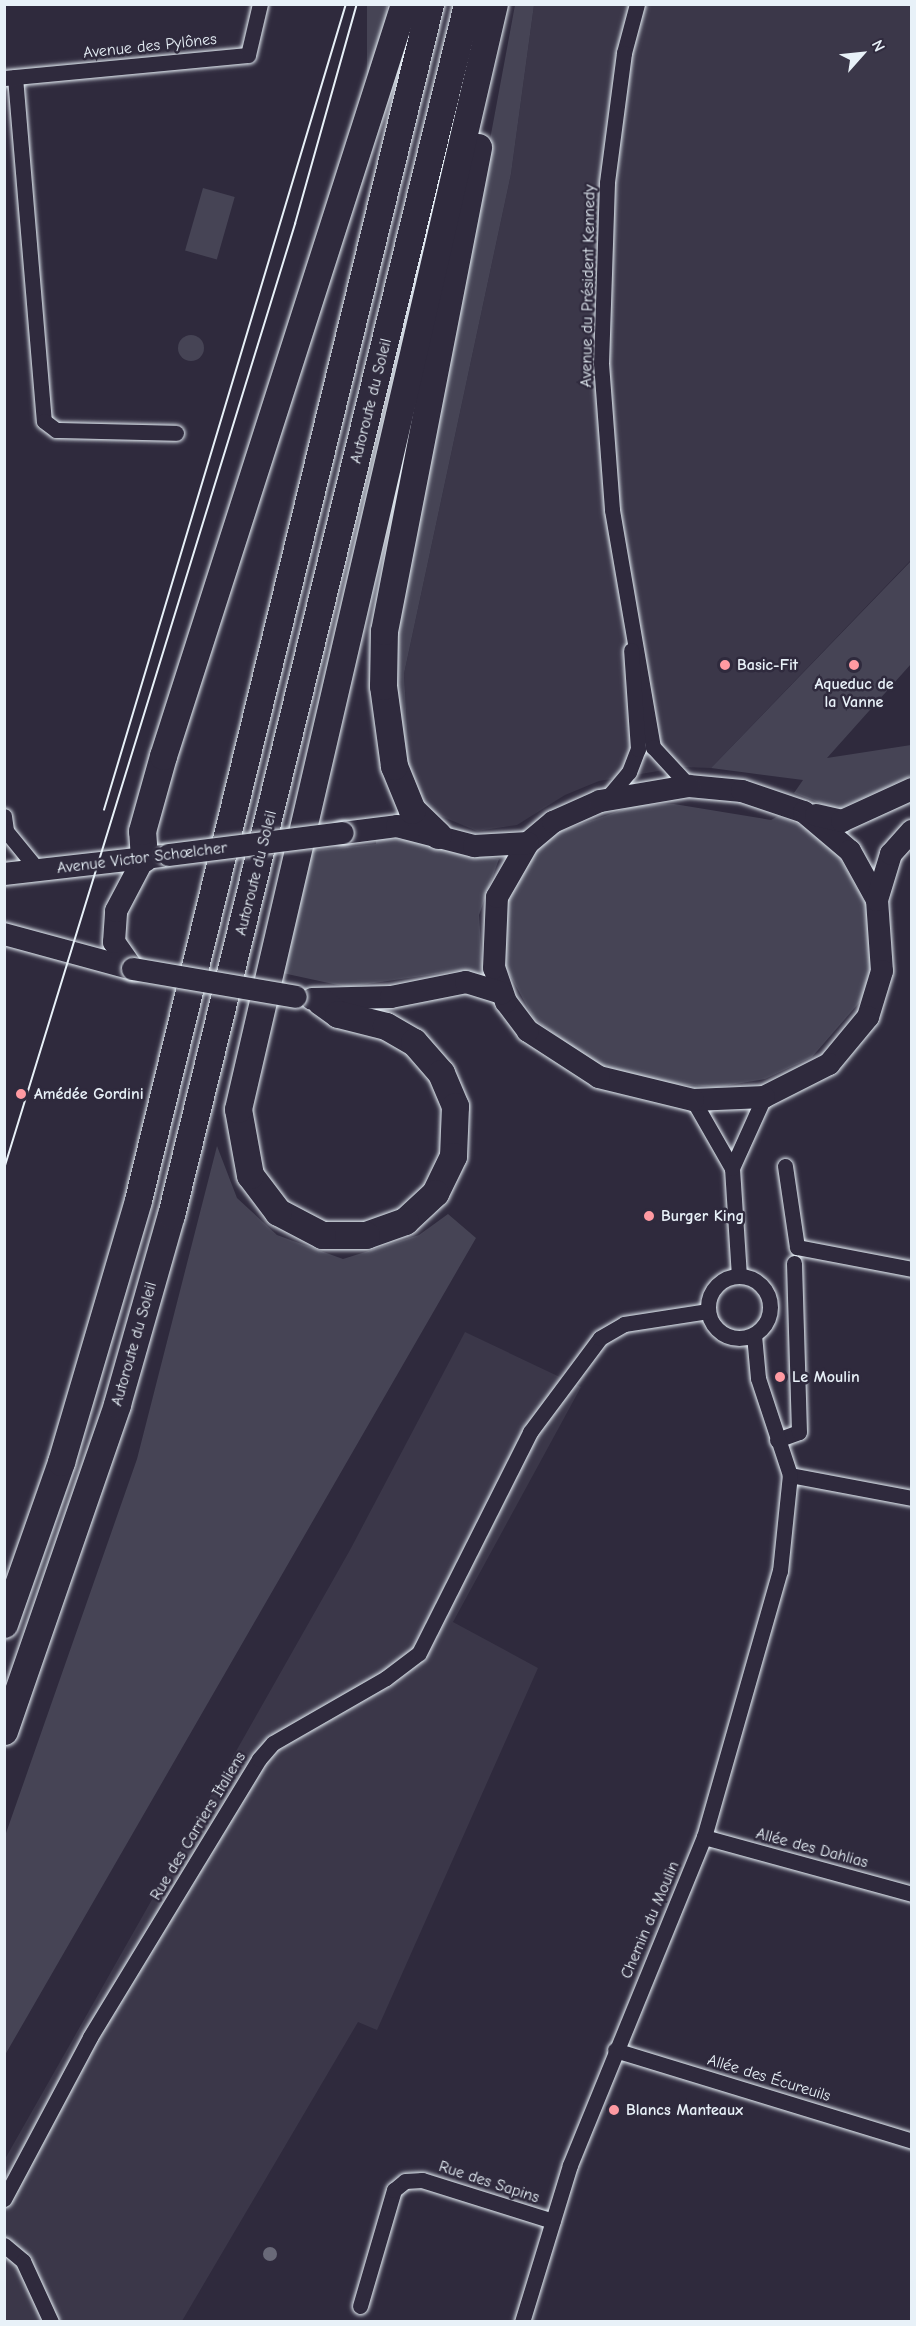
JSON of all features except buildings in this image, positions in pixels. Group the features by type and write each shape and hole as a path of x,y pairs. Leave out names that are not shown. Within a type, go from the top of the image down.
{"highway":[{"path":"156,857 142,831 163,756 404,4"},
{"path":"4,1624 61,1462 138,1200 430,4"},
{"name":"Autoroute du Soleil","path":"4,1731 117,1404 171,1215 468,4"},
{"path":"308,999 338,1014 386,1026 414,1042 441,1073 455,1106 453,1156 435,1193 405,1221 366,1235 322,1235 278,1212 245,1162 238,1109 494,4"},
{"path":"438,835 411,810 394,766 383,686 384,631 474,175 501,4"}],"main road":[{"path":"912,789 842,821 804,812 742,791 689,786 607,798 553,822 528,843 494,908 491,948 502,993 528,1031 570,1062 620,1085 693,1100 764,1097 829,1064 868,1017 882,971 877,900 891,854 912,831"},
{"path":"804,812 850,851 877,900"},
{"name":"Avenue Victor Schœlcher","path":"4,874 397,826 496,848 528,843"},
{"path":"133,969 114,942 116,911 156,857"},
{"path":"4,934 133,969 308,999 391,997 466,982 502,993"}],"street":[{"name":"Avenue des Pylônes","path":"10,78 248,55 260,4"},
{"name":"Avenue du Président Kennedy","path":"637,4 624,53 607,183 601,363 612,510 632,641 653,747 689,786"},
{"path":"10,78 44,421 56,430 176,433"},
{"name":"Avenue du Président Kennedy","path":"607,798 629,772 638,749 632,641"},
{"path":"5,827 38,870"},
{"path":"732,1168 764,1097"},
{"path":"693,1100 732,1168 738,1275"},
{"path":"777,1440 799,1432 796,1255 785,1166"},
{"path":"796,1255 912,1269"},
{"path":"738,1275 758,1281 770,1299 768,1320 754,1335 725,1335 708,1311 719,1282 738,1275"},
{"name":"Rue des Carriers Italiens","path":"4,2199 90,2037 259,1759 273,1743 386,1678 418,1653 478,1529 530,1432 600,1338 624,1324 708,1311"},
{"path":"754,1335 758,1378 790,1475 912,1498"},
{"name":"Chemin du Moulin","path":"522,2322 553,2221 615,2050 704,1837 761,1648 786,1525 790,1475"},
{"name":"Allée des Dahlias","path":"704,1837 912,1894"},
{"name":"Allée des Écureuils","path":"615,2050 912,2141"},
{"name":"Rue des Sapins","path":"360,2306 394,2190 405,2181 422,2180 553,2221"},
{"path":"4,2245 34,2279 51,2322"}],"shaded area":[{"path":"367,5 387,5 387,75 367,75"},
{"path":"515,5 534,5 511,174 404,674 410,776 394,699 397,640"},
{"path":"534,5 911,5 911,560 711,768 682,767 599,781 565,795 517,825 477,831 436,814 418,795 410,776 404,674 511,174"},
{"path":"203,188 235,197 217,260 185,250"},
{"path":"191,335 200,339 204,348 200,357 191,361 182,357 178,348 182,339"},
{"path":"911,561 911,664 827,758 911,745 911,776 837,810 794,793 803,780 711,768"},
{"path":"674,804 771,820 778,816 808,828 833,846 869,910 876,947 865,996 812,1057 765,1079 718,1087 656,1083 593,1062 534,1019 505,966 505,906 527,860 555,833 637,805"},
{"path":"376,839 408,840 499,859 479,915 483,975 456,971 347,987 278,972 308,851 376,844"},
{"path":"217,1146 237,1198 277,1235 343,1259 419,1235 448,1214 476,1238 5,2055 5,1836 137,1459"},
{"path":"465,1332 581,1387 453,1622 538,1668 377,2030 358,2022 182,2321 5,2322 5,2159 350,1550"}],"water":[{"path":"267,2247 273,2247 277,2254 273,2261 267,2261 263,2257 263,2251"}],"tram line":[{"path":"104,810 346,4"},
{"path":"4,1169 295,224 357,4"}],"place":[{"name":"Basic-Fit","path":"725,665"},
{"name":"Aqueduc de la Vanne","path":"854,665"},
{"name":"Amédée Gordini","path":"21,1094"},
{"name":"Burger King","path":"649,1216"},
{"name":"Le Moulin","path":"780,1377"},
{"name":"Blancs Manteaux","path":"614,2110"}]}
